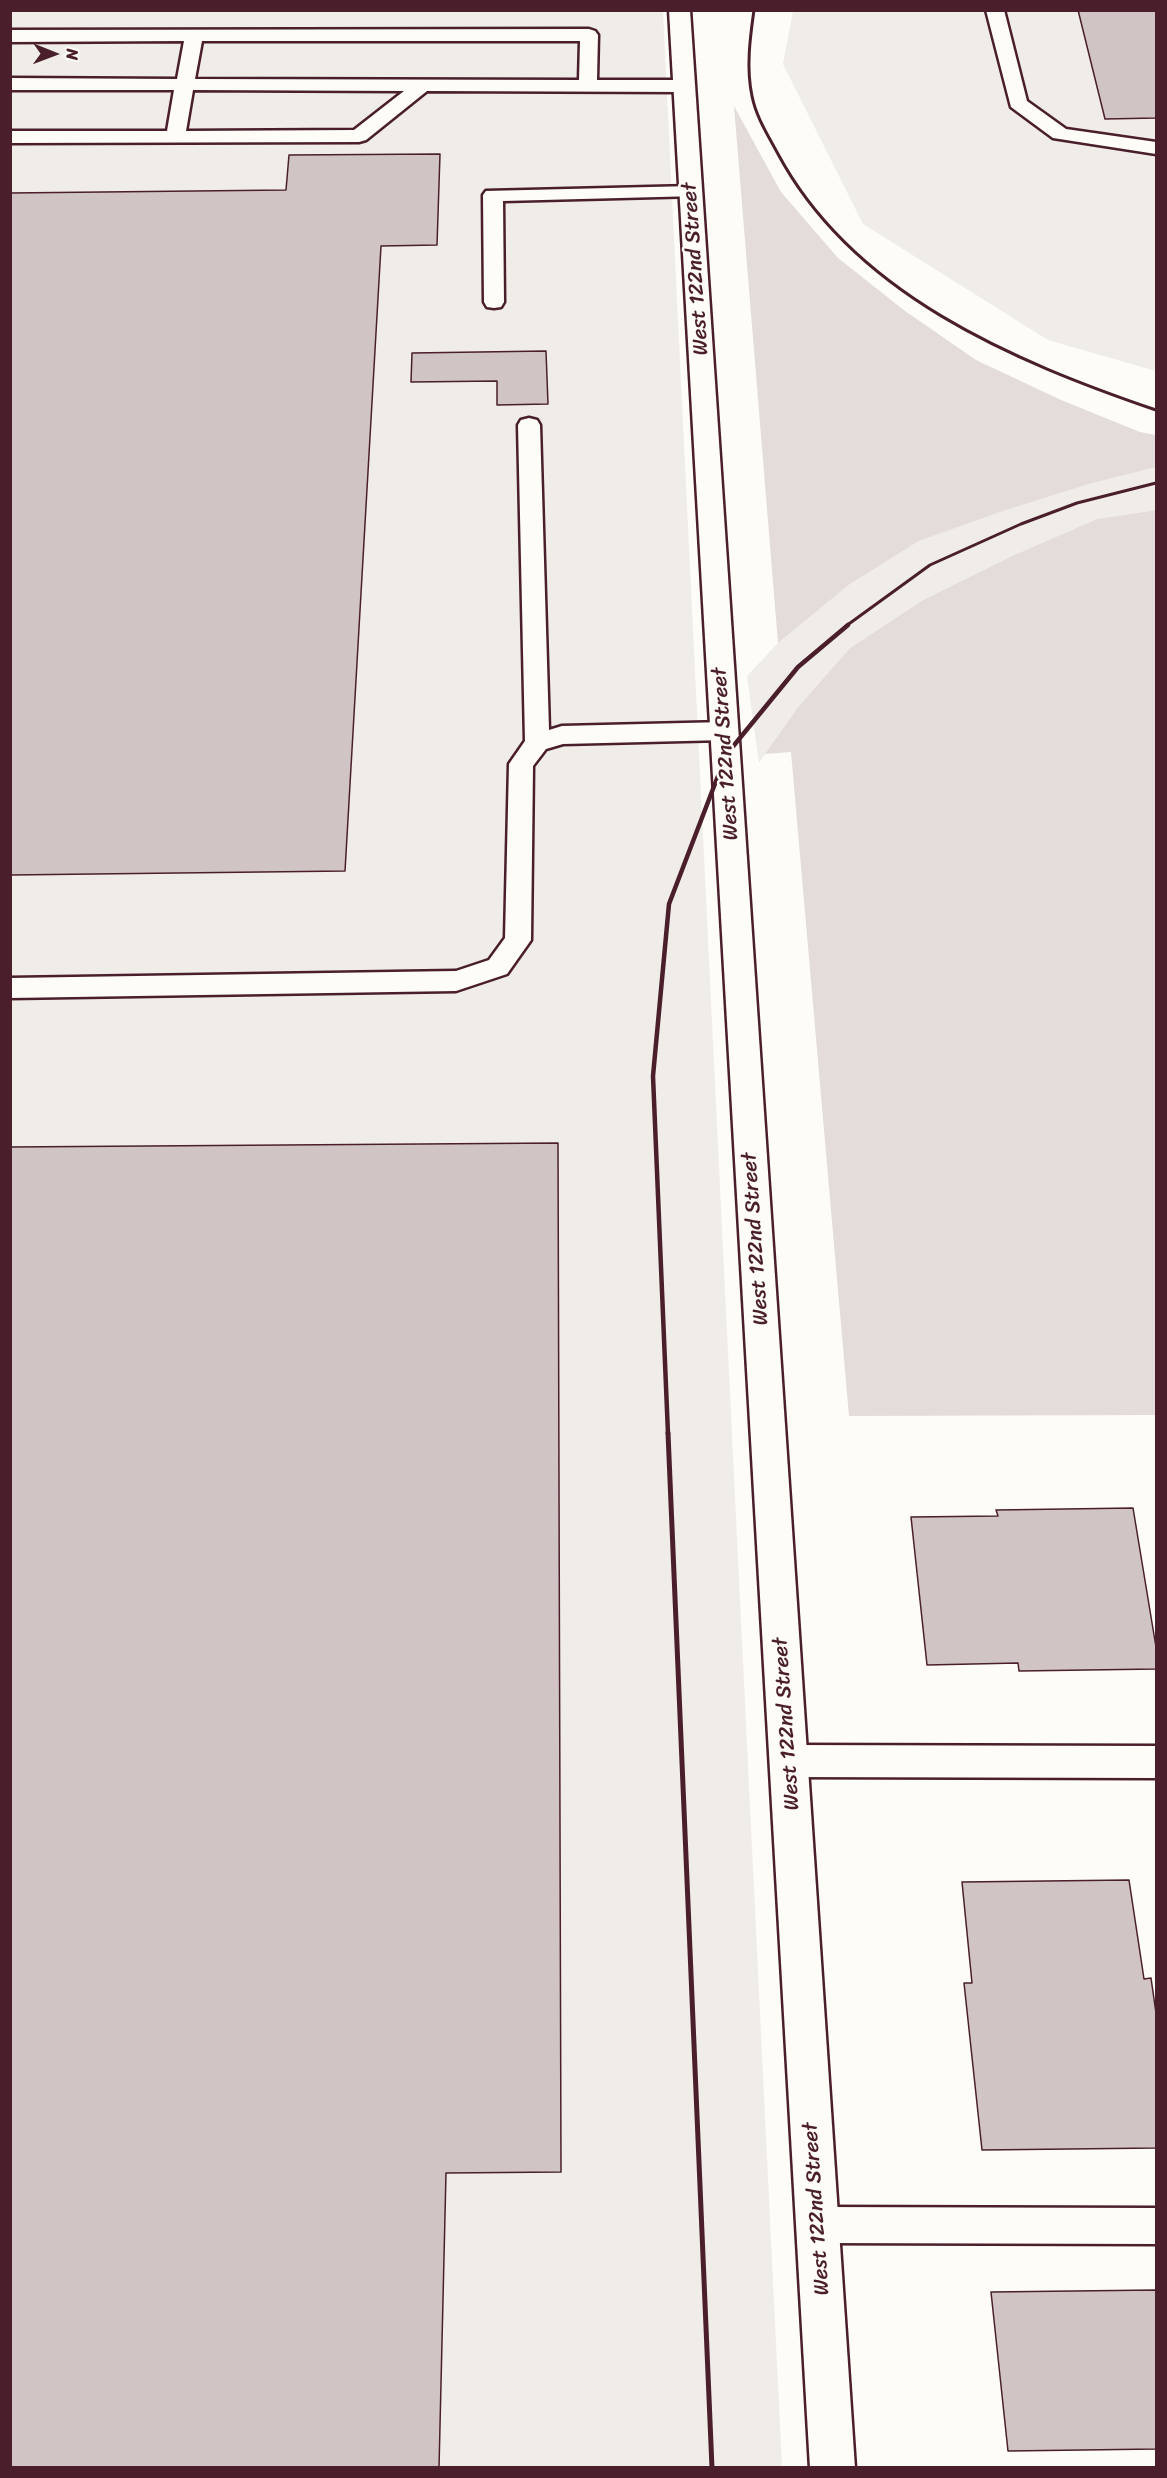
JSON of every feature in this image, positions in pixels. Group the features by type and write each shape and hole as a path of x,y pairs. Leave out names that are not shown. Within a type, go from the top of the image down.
{"street":[{"name":"West 122nd Street","path":"680,10 833,2468"}],"lane":[{"path":"995,10 1018,103 1060,134 1156,148"},
{"path":"10,36 589,35 588,85"},
{"path":"175,137 194,36"},
{"path":"10,84 684,86"},
{"path":"10,137 359,136 424,84"},
{"path":"494,302 493,195 691,192"},
{"path":"529,425 537,743"},
{"path":"10,988 456,981 498,967 518,940 521,764 537,743 562,735 724,731"},
{"path":"789,1761 1156,1762"},
{"path":"819,2225 1156,2226"}],"shaded area":[{"path":"11,11 663,11 782,2467 11,2468"},
{"path":"793,11 1156,11 1156,371 1048,340 863,224 783,64"},
{"path":"734,106 781,192 838,258 905,311 976,360 1061,400 1140,432 1156,435 1156,467 1089,484 919,541 850,584 778,643"},
{"path":"1156,467 1156,510 1097,519 1012,556 923,600 850,648 798,707 759,763 747,676 778,643 850,584 919,541 999,512 1089,484"},
{"path":"1156,510 1156,1415 849,1416 791,752 765,754 798,707 850,648 923,600 1012,556 1097,519"}],"building":[{"path":"1078,10 1156,10 1156,118 1105,119"},
{"path":"440,154 437,245 381,246 345,871 10,875 10,193 286,190 289,155"},
{"path":"546,351 548,404 497,405 497,381 411,382 412,353"},
{"path":"558,1143 561,2172 446,2173 439,2468 10,2468 10,1147"},
{"path":"1133,1508 1156,1647 1156,1669 1019,1671 1018,1663 927,1665 911,1517 998,1516 996,1510"},
{"path":"1129,1880 1144,1979 1151,1978 1156,2013 1156,2148 982,2150 964,1983 972,1983 962,1882"},
{"path":"1156,2290 1156,2449 1008,2451 991,2292"}],"railway":[{"path":"754,10 749,64 750,85 756,111 778,154 810,203 849,246 893,284 942,316 993,344 1047,369 1156,410"},
{"path":"846,626 930,565 1021,524 1077,503 1156,483"},
{"path":"668,1434 653,1076 669,904 726,755 798,667 848,625"},
{"path":"668,1433 712,2468"}]}
